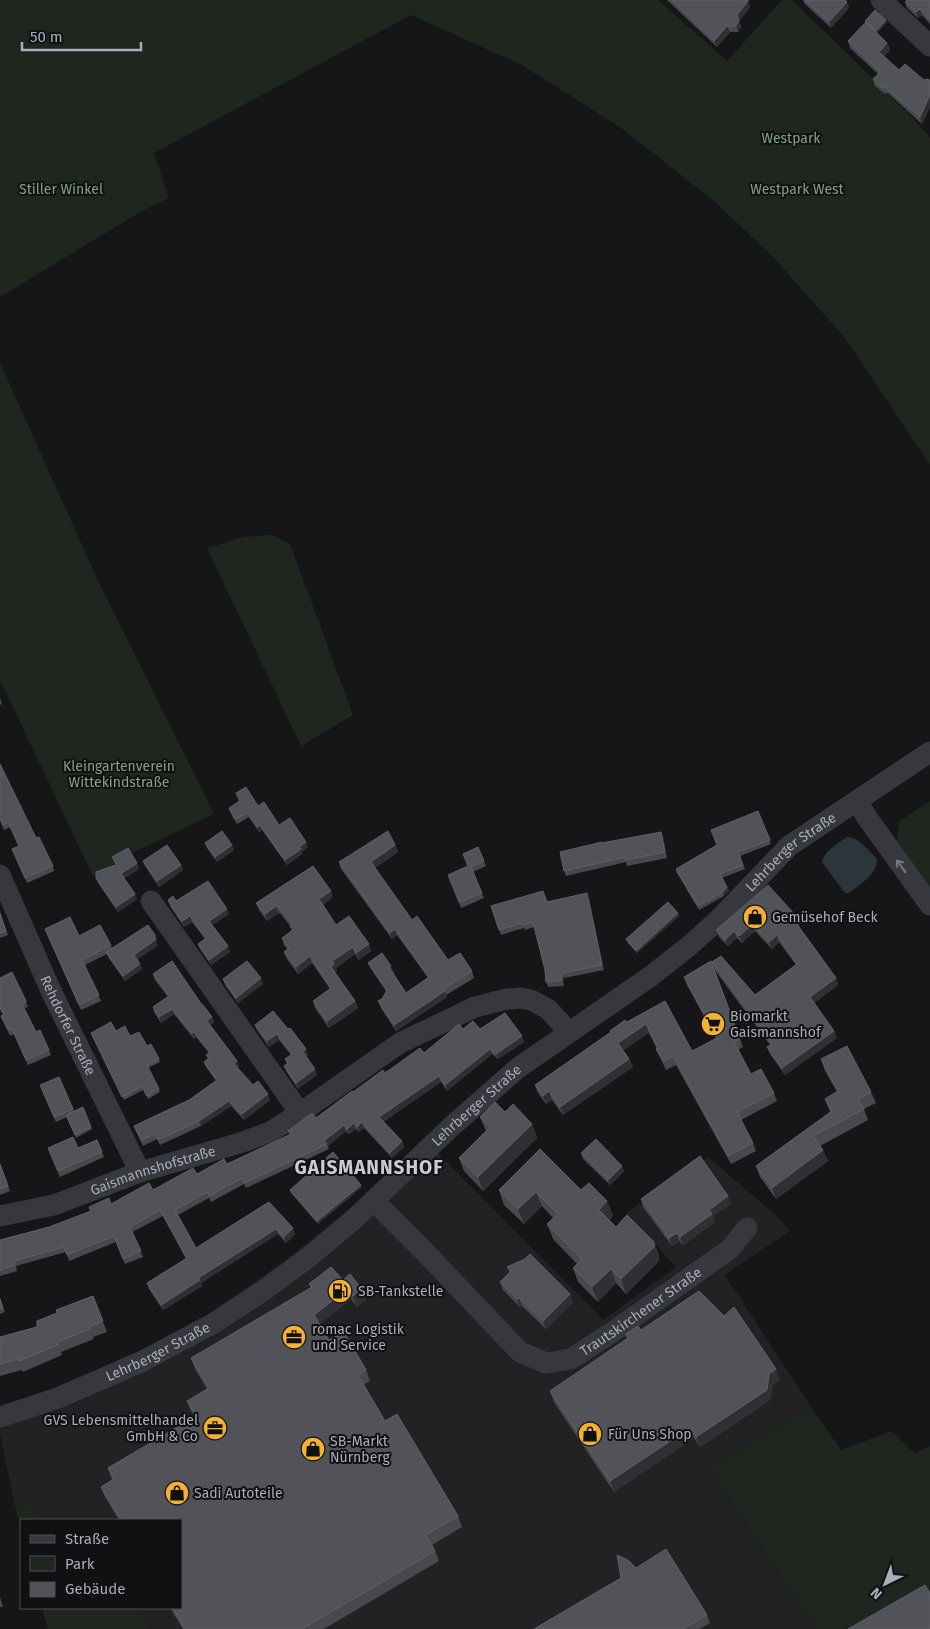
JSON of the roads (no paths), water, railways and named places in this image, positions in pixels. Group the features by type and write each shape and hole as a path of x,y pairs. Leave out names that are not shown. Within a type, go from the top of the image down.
{"street":[{"path":"881,0 930,46"},
{"name":"Lehrberger Straße","path":"0,1417 58,1398 115,1374 143,1361 241,1306 309,1257 374,1201 503,1080 533,1056 651,976 681,952 718,920 789,846 930,752"},
{"path":"857,801 880,837 930,905"},
{"name":"Rehdorfer Straße","path":"0,875 52,993 140,1172"},
{"path":"150,900 300,1113"},
{"name":"Gaismannshofstraße","path":"0,1216 54,1205 140,1172 262,1134 300,1113 400,1043 475,1006 520,998 531,1000 548,1008 568,1032"},
{"name":"Trautskirchener Straße","path":"374,1201 520,1352 546,1363 571,1359 614,1331 730,1249 747,1228"}],"place":[{"name":"Gemüsehof Beck","path":"755,917"},
{"name":"Biomarkt Gaismannshof","path":"713,1024"},
{"name":"SB-Tankstelle","path":"340,1291"},
{"name":"romac Logistik und Service","path":"294,1337"},
{"name":"GVS Lebensmittelhandel GmbH & Co","path":"215,1428"},
{"name":"Für Uns Shop","path":"590,1434"},
{"name":"SB-Markt Nürnberg","path":"313,1449"},
{"name":"Sadi Autoteile","path":"177,1493"}],"district":[{"name":"GAISMANNSHOF","path":"369,1167"}],"park label":[{"name":"Westpark","path":"791,138"},
{"name":"Stiller Winkel","path":"61,189"},
{"name":"Westpark West","path":"797,189"},
{"name":"Kleingartenverein Wittekindstraße","path":"119,774"}]}
